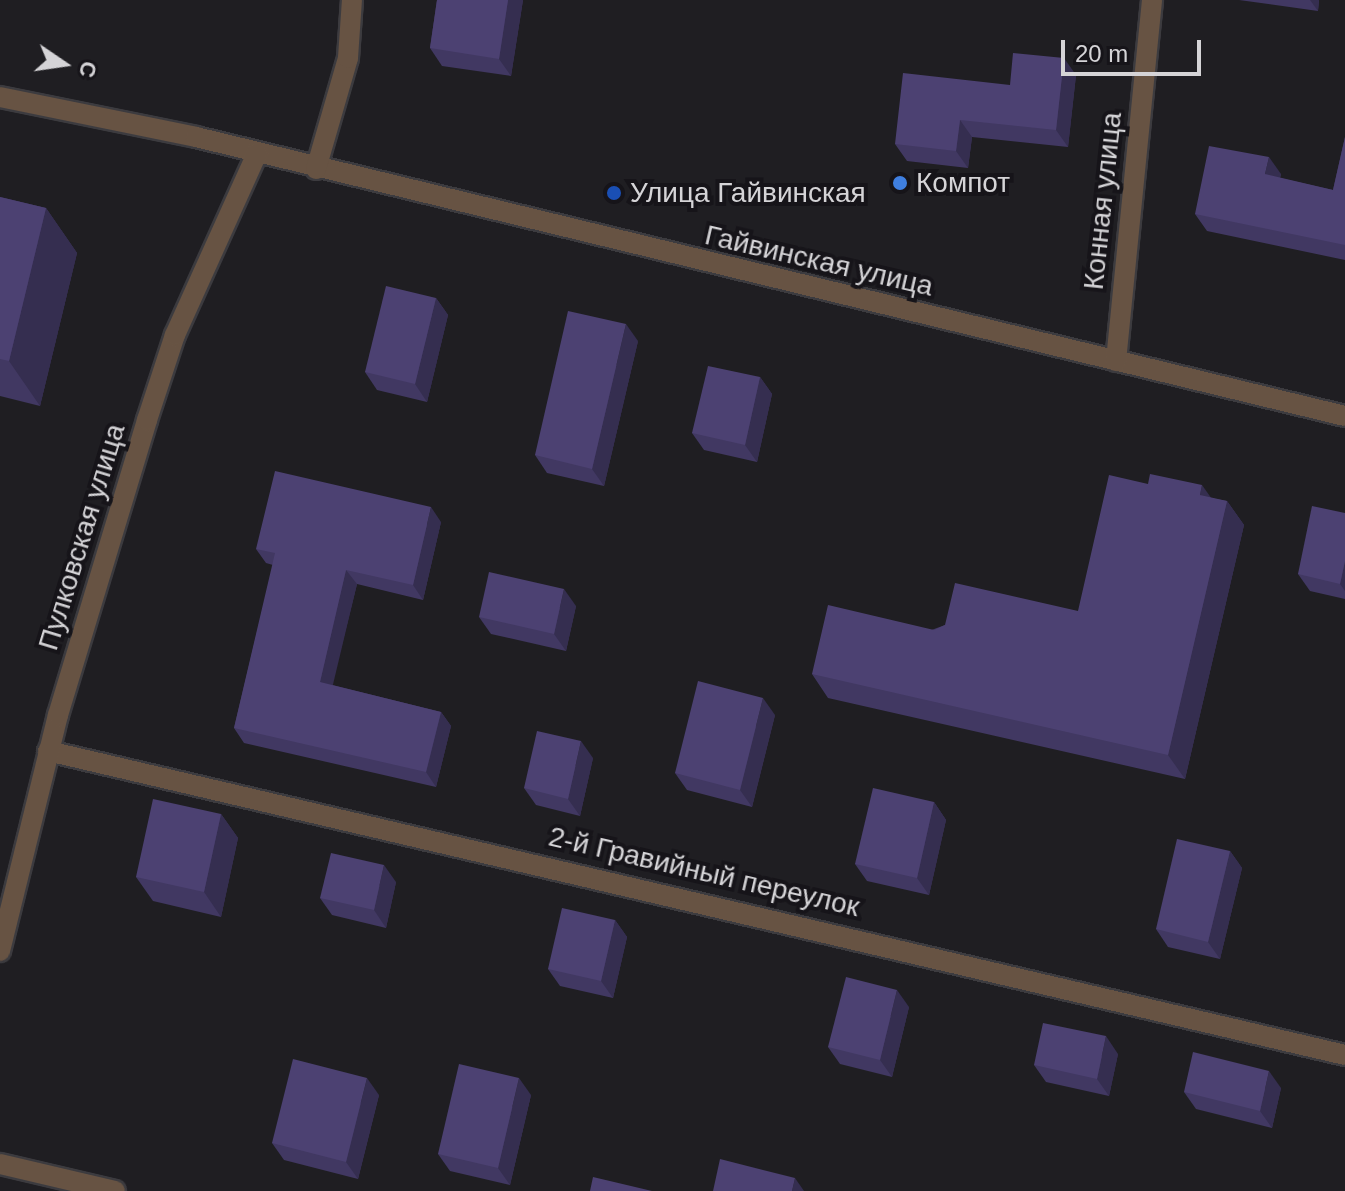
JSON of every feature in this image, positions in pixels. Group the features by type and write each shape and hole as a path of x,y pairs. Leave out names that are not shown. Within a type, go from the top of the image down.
{"street":[{"path":"316,169 348,58 352,0"},
{"name":"Конная улица","path":"1116,361 1152,0"},
{"name":"Гайвинская улица","path":"0,97 257,153 1345,416"},
{"name":"Пулковская улица","path":"0,951 48,751 175,335 257,153"},
{"name":"2-й Гравийный переулок","path":"48,751 802,922 1345,1055"},
{"path":"0,1164 115,1191"}],"building":[{"path":"437,0 508,0 499,59 430,48"},
{"path":"1013,53 1064,58 1056,130 960,120 956,151 895,144 903,73 1010,85"},
{"path":"1345,137 1345,245 1195,214 1209,146 1269,157 1265,174 1333,190"},
{"path":"0,197 46,208 9,361 0,359"},
{"path":"386,286 436,298 415,384 365,372"},
{"path":"568,311 626,324 592,469 535,455"},
{"path":"708,366 760,377 745,445 692,433"},
{"path":"275,471 431,507 413,585 346,570 320,682 441,712 426,772 234,728 275,553 256,549"},
{"path":"1150,474 1202,485 1200,495 1227,501 1168,755 812,674 828,605 934,630 945,625 955,583 1078,611 1109,475 1148,484"},
{"path":"1312,506 1345,513 1345,561 1340,584 1298,574"},
{"path":"489,572 564,589 554,634 479,617"},
{"path":"698,681 763,698 740,790 675,773"},
{"path":"537,731 581,741 568,799 524,788"},
{"path":"873,788 934,802 917,878 855,864"},
{"path":"153,799 221,814 204,892 136,877"},
{"path":"1177,839 1230,851 1208,942 1156,929"},
{"path":"331,853 384,865 374,910 320,898"},
{"path":"562,908 615,920 601,981 548,969"},
{"path":"846,977 897,990 880,1060 828,1047"},
{"path":"1043,1023 1106,1036 1097,1079 1034,1065"},
{"path":"1193,1052 1269,1071 1260,1111 1184,1092"},
{"path":"293,1059 367,1078 346,1162 272,1143"},
{"path":"459,1064 519,1078 498,1168 438,1154"},
{"path":"720,1159 795,1178 792,1191 713,1191"},
{"path":"593,1177 652,1191 590,1191"}],"place":[{"name":"Компот","path":"900,183"},
{"name":"Улица Гайвинская","path":"614,193"}]}
